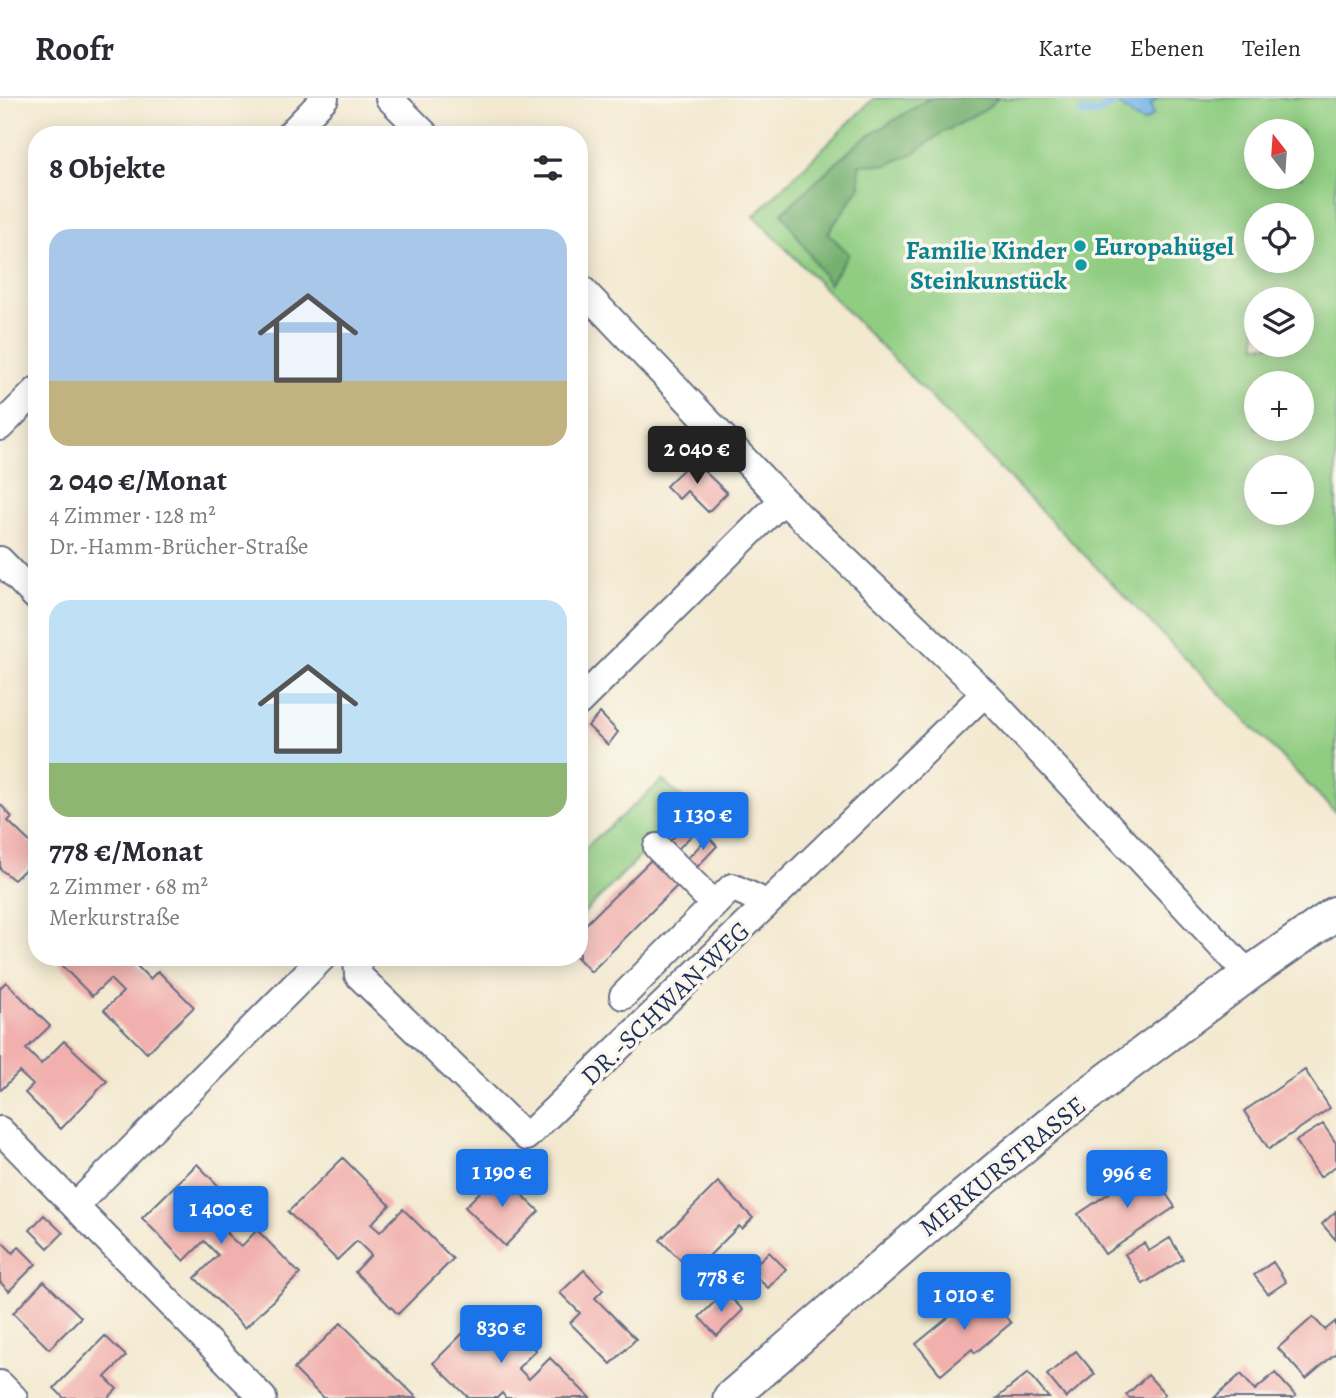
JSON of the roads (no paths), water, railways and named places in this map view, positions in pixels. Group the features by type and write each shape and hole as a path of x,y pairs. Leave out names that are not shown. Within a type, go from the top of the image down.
{"main road":[{"name":"MERKURSTRASSE","path":"730,1398 940,1215 1067,1110 1250,973 1336,914"}],"street":[{"path":"298,126 326,98"},
{"path":"388,98 417,126"},
{"path":"588,301 783,500 985,693 1250,973"},
{"path":"0,427 28,399"},
{"path":"588,693 783,500"},
{"path":"0,560 28,589"},
{"name":"DR.-SCHWAN-WEG","path":"358,966 358,975 526,1137 985,693"},
{"path":"657,847 714,904"},
{"path":"623,996 732,887 756,898 764,907"},
{"path":"75,1206 314,966"},
{"path":"0,1130 263,1398"},
{"path":"0,1384 14,1398"}],"water":[{"path":"1111,98 1158,98 1150,105 1154,114 1144,122"}],"waterway":[{"path":"1082,113 1097,113 1116,101"}],"place":[{"name":"Europahügel","path":"1080,246"},
{"name":"Familie Kinder Steinkunstück","path":"1081,265"}]}
